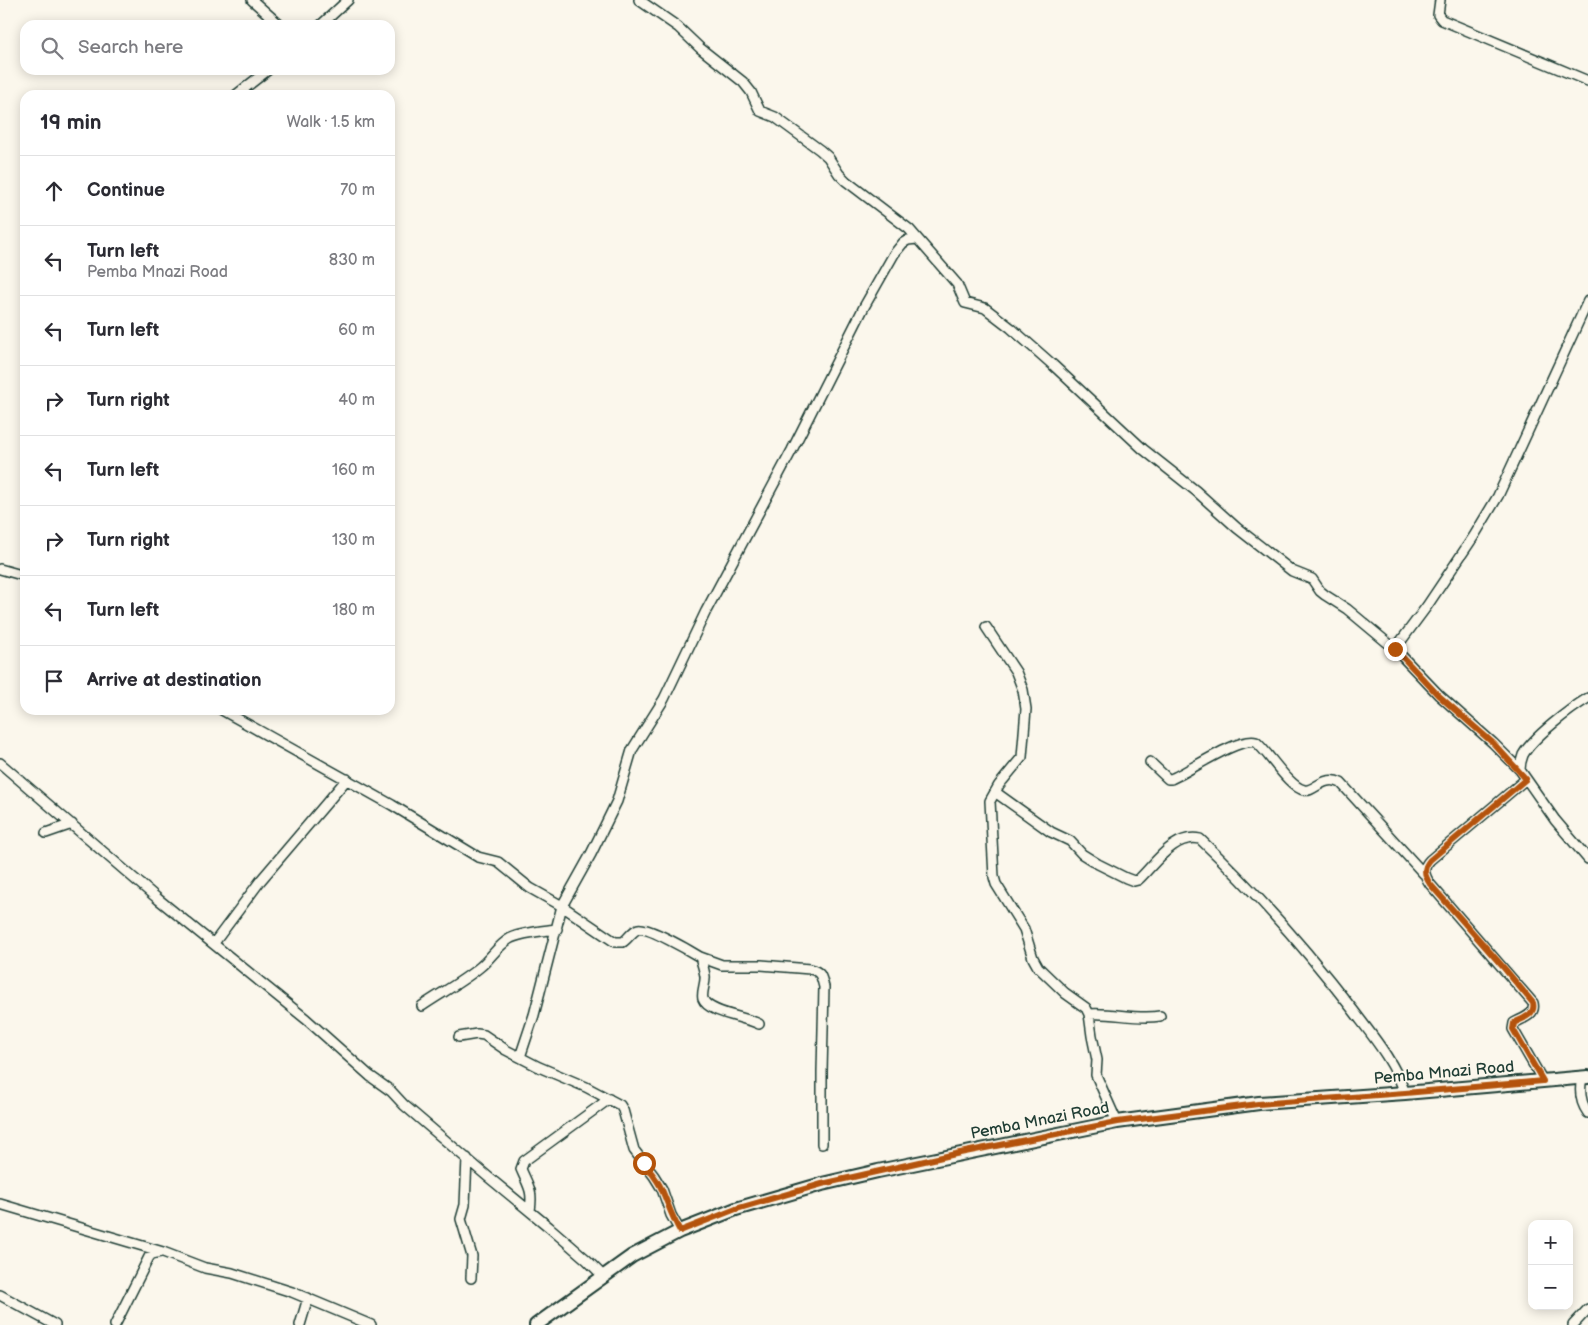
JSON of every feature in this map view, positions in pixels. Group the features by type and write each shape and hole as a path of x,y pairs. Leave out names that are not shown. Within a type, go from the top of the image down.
{"main road":[{"name":"Pemba Mnazi Road","path":"536,1325 632,1256 680,1231 736,1209 822,1184 960,1153 1117,1122 1258,1104 1585,1078"}],"street":[{"path":"252,0 274,20"},
{"path":"326,20 348,0"},
{"path":"639,0 678,27 700,48 742,82 751,92 760,111 775,117 820,150 828,157 839,174 900,222 957,284 965,303 986,308 1017,332 1143,450 1196,491 1237,528 1284,565 1298,574 1312,579 1320,591 1347,609 1395,649 1438,695 1493,743 1520,770 1555,820 1588,859"},
{"path":"1440,0 1438,15 1442,20 1588,81"},
{"path":"242,90 262,75"},
{"path":"520,1057 534,1015 562,906 591,854 617,801 632,750 664,699 706,611 792,450 864,307 898,247 908,240 917,239"},
{"path":"1395,649 1474,536 1498,496 1588,301"},
{"path":"0,569 20,575"},
{"path":"986,627 1016,672 1023,690 1026,709 1026,731 1022,757 990,801 994,877 998,889 1024,929 1033,958 1038,967 1058,987 1086,1008 1089,1014 1097,1060 1096,1074 1117,1122"},
{"path":"1520,770 1522,758 1531,745 1554,723 1588,698"},
{"path":"231,715 347,779 478,857 498,862 530,888 562,906 615,942 623,942 636,930 646,929 700,957 718,964 761,965 818,971 824,987 822,1144"},
{"path":"1150,762 1171,780 1235,746 1251,741 1256,742 1292,782 1303,790 1307,791 1322,782 1332,780 1341,783 1424,874 1430,884 1533,1003 1534,1009 1531,1014 1514,1023 1513,1029 1543,1081"},
{"path":"0,763 158,898 306,1019 370,1076 391,1091 404,1105 587,1260 604,1277"},
{"path":"214,943 261,880 347,779"},
{"path":"1424,874 1425,867 1430,860 1526,779"},
{"path":"995,792 1051,832 1070,841 1086,857 1134,881 1138,880 1174,844 1183,839 1193,838 1200,840 1247,885 1301,944 1384,1050 1398,1073 1405,1093"},
{"path":"46,833 72,824"},
{"path":"422,1006 480,968 501,946 512,938 557,929"},
{"path":"700,957 705,977 704,1001 714,1009 759,1024"},
{"path":"1089,1014 1103,1012 1142,1018 1160,1016"},
{"path":"459,1037 477,1034 484,1036 520,1057 620,1105 634,1150 662,1189 671,1215 680,1231"},
{"path":"1585,1078 1579,1091 1584,1108 1588,1114"},
{"path":"530,1211 531,1190 521,1169 524,1160 609,1099"},
{"path":"467,1158 465,1205 461,1219 472,1256 471,1278"},
{"path":"0,1204 163,1252 196,1265 232,1273 308,1298 371,1325"},
{"path":"115,1325 150,1257 152,1254 163,1252"},
{"path":"0,1294 55,1325"},
{"path":"300,1325 308,1298"},
{"path":"1573,1325 1588,1309"}],"route":[{"path":"644,1163 662,1189 671,1215 680,1231 736,1209 822,1184 960,1153 1117,1122 1294,1100 1543,1081 1513,1029 1514,1023 1531,1014 1534,1009 1533,1003 1430,884 1424,874 1425,867 1430,860 1526,779 1520,770 1493,743 1438,695 1395,649"}]}
